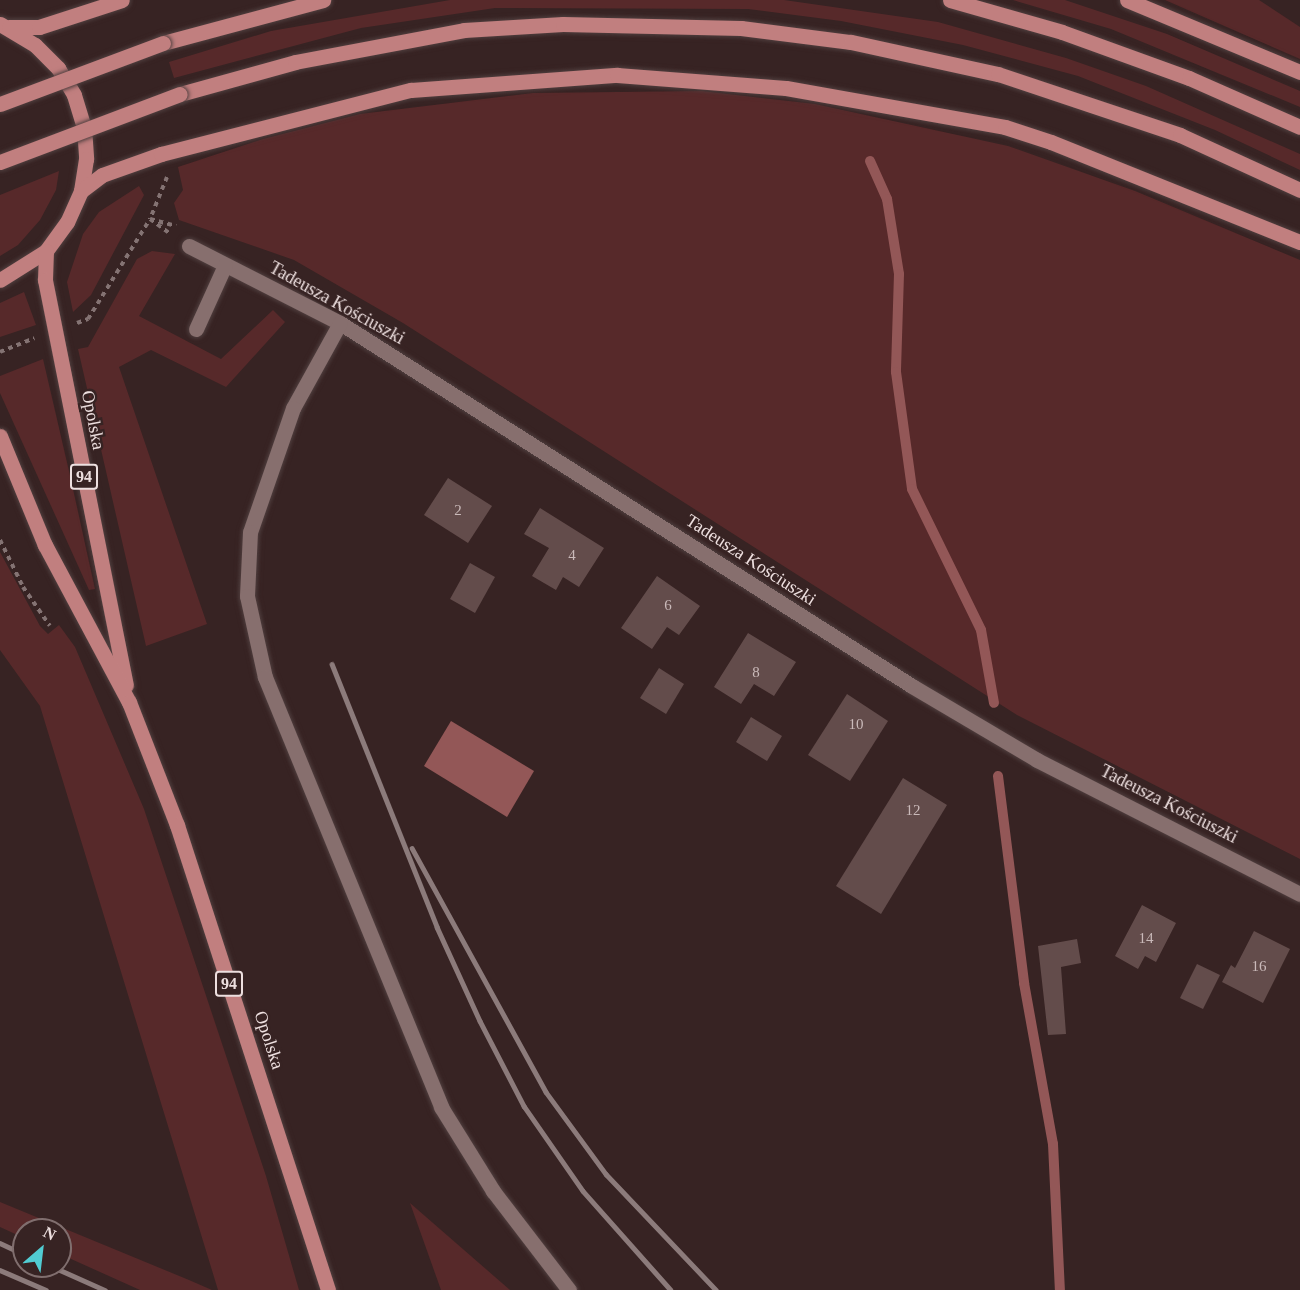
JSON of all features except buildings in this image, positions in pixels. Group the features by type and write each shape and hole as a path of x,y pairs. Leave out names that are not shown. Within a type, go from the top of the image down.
{"main road":[{"path":"4,25 39,27 122,0"},
{"path":"0,104 163,44 323,0"},
{"path":"950,0 1030,22 1189,78 1300,127"},
{"path":"1127,0 1300,72"},
{"path":"0,162 180,94 295,62 464,30 563,24 741,28 851,42 999,74 1180,135 1300,190"},
{"path":"0,280 46,251 68,222 81,191 86,159 84,127 74,95 58,68 35,45 4,25"},
{"path":"81,191 102,175 161,154 411,90 617,75 786,88 1005,127 1051,142 1300,242"},
{"name":"Opolska","path":"46,251 45,280 129,702"},
{"name":"Opolska","path":"0,436 45,545 129,702 177,825 328,1290"}],"street":[{"name":"Tadeusza Kościuszki","path":"189,246 340,323 912,686 1037,760 1300,894"},
{"path":"196,329 225,265"},
{"path":"340,323 292,408 250,532 247,596 265,677 441,1107 493,1191 569,1290"}],"path":[{"path":"0,352 88,319 150,219 189,246"},
{"path":"0,540 23,588 50,626"}],"shaded area":[{"path":"450,0 784,0 938,22 1066,58 1146,86 1300,154 1300,170 1215,130 1078,76 963,45 841,21 748,9 495,8 361,28 174,78 169,62 271,31"},
{"path":"1013,0 1065,0 1167,34 1300,91 1300,107 1111,29"},
{"path":"1165,0 1259,0 1300,27 1300,59"},
{"path":"702,91 815,104 1008,146 1135,191 1300,260 1300,859 1017,715 403,323 294,260 179,220 174,203 183,190 178,167 263,139 360,114 533,93"},
{"path":"59,171 56,190 40,220 18,245 0,256 0,195"},
{"path":"139,186 144,195 91,295 73,312 67,282 83,234 99,212"},
{"path":"152,251 175,254 139,316 221,359 273,310 285,322 226,387 151,350 119,367 207,624 146,646 78,349 88,347 137,259"},
{"path":"24,292 36,325 0,337 0,303"},
{"path":"43,359 95,589 89,590 0,393 0,376"},
{"path":"0,552 40,626 48,634 59,625 75,647 144,809 266,1176 299,1290 218,1290 40,706 0,650"},
{"path":"451,721 534,771 507,817 424,766"},
{"path":"0,1202 39,1218 12,1218 12,1232 0,1227"},
{"path":"410,1203 510,1290 441,1290"},
{"path":"72,1232 212,1290 140,1290 72,1259"}],"waterway":[{"path":"870,161 887,199 899,274 896,372 912,489 981,630 994,703"},
{"path":"998,776 1024,983 1053,1144 1060,1290"}],"railway":[{"path":"332,664 437,927 480,1021 524,1106 583,1191 671,1290"},
{"path":"412,848 546,1092 606,1174 716,1290"},
{"path":"0,1243 12,1248"},
{"path":"0,1270 46,1290"},
{"path":"72,1275 105,1290"}]}
